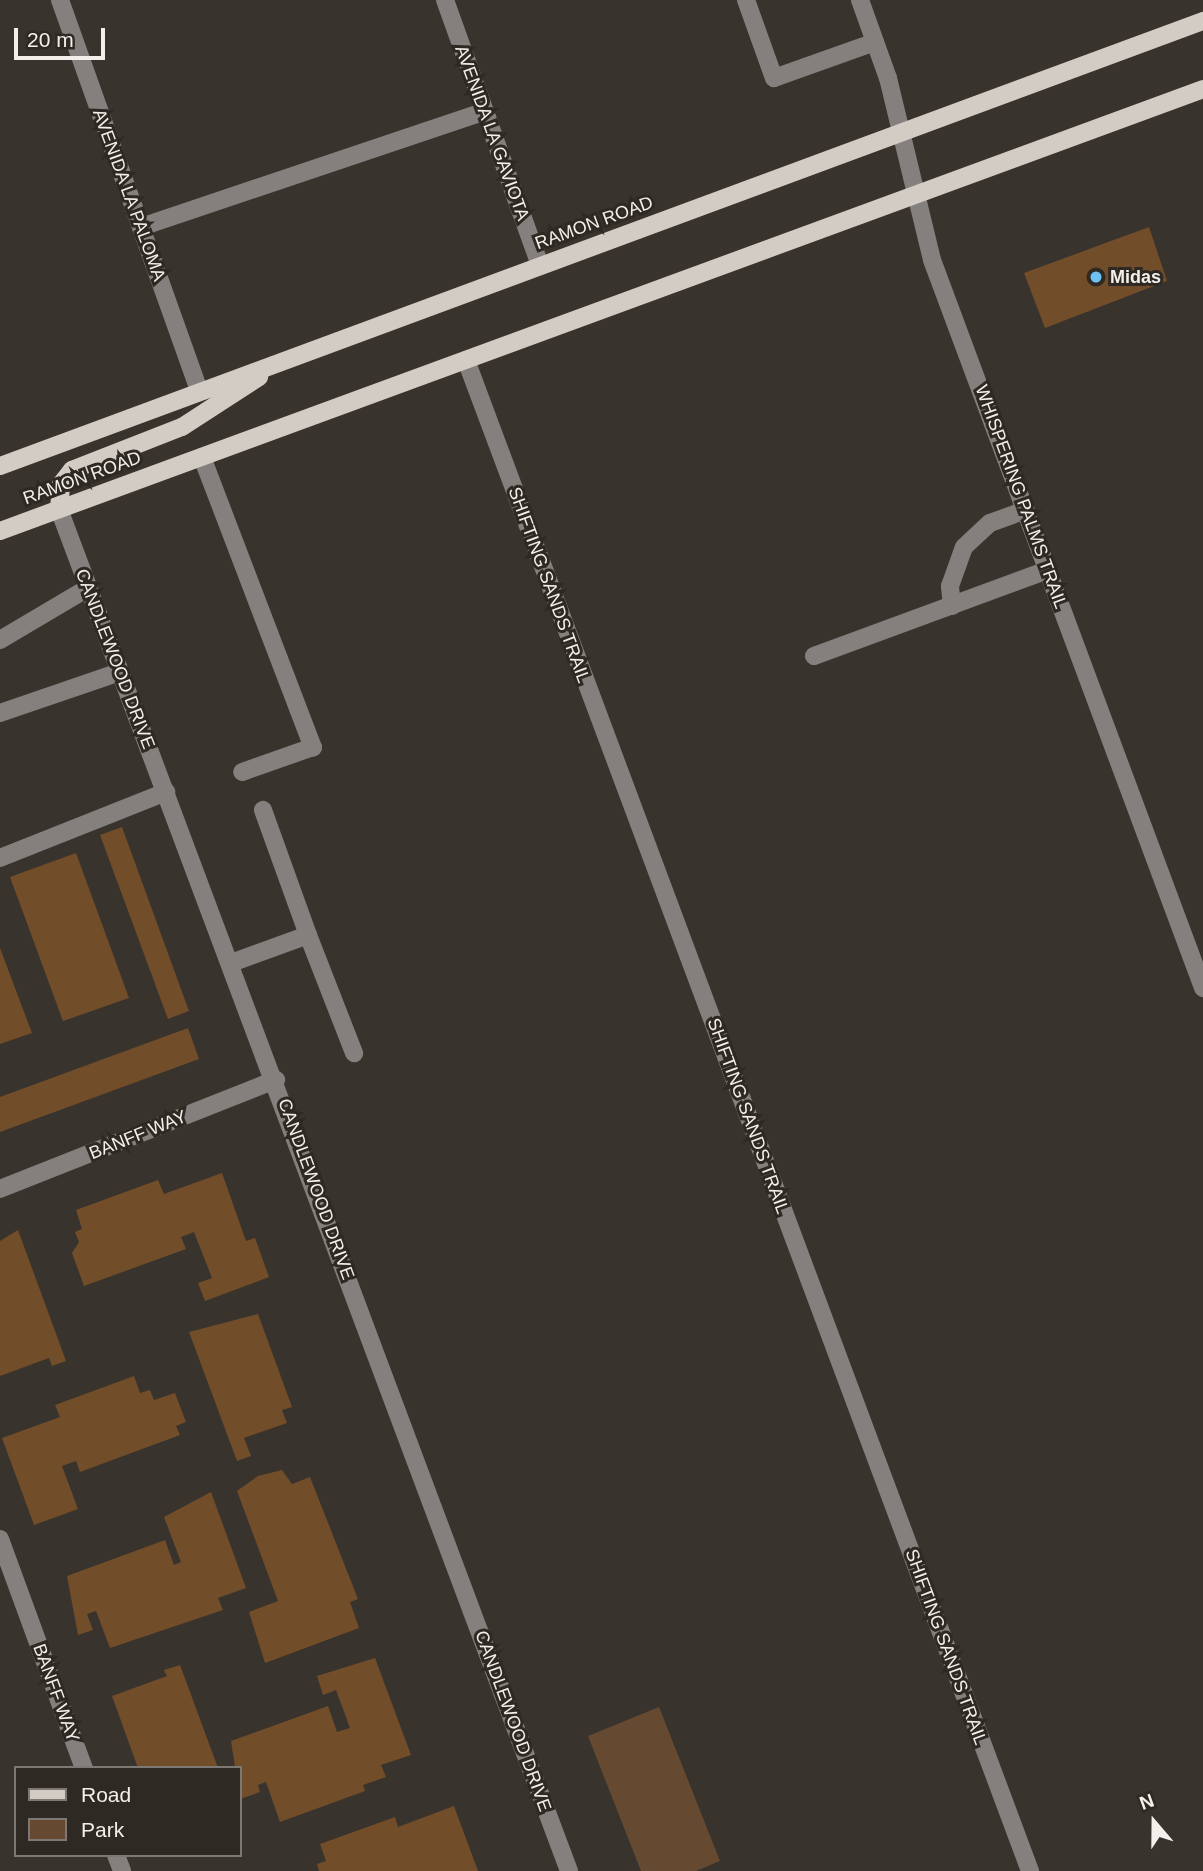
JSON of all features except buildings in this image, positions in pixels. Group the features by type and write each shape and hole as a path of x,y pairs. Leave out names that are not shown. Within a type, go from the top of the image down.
{"main road":[{"name":"RAMON ROAD","path":"0,466 199,390 1203,21"},
{"name":"RAMON ROAD","path":"0,531 1203,89"},
{"path":"60,509 61,484 72,470 182,427 292,357"},
{"path":"182,427 199,390"}],"street":[{"name":"AVENIDA LA PALOMA","path":"60,0 199,390"},
{"name":"AVENIDA LA GAVIOTA","path":"445,0 540,265"},
{"path":"746,0 774,78 875,42"},
{"name":"WHISPERING PALMS TRAIL","path":"860,0 901,132 932,260 1203,988"},
{"path":"141,227 485,111"},
{"name":"SHIFTING SANDS TRAIL","path":"466,360 1030,1871"},
{"path":"202,457 313,747 242,772"},
{"name":"CANDLEWOOD DRIVE","path":"60,509 276,1080 569,1871"},
{"path":"952,606 950,586 964,547 990,523 1026,510"},
{"path":"814,656 1048,570"},
{"path":"0,640 88,588"},
{"path":"0,713 120,673"},
{"path":"0,858 166,792"},
{"path":"263,810 354,1053"},
{"path":"231,963 308,935"},
{"name":"BANFF WAY","path":"0,1189 276,1080"},
{"name":"BANFF WAY","path":"0,1539 83,1766"}],"green space":[{"path":"659,1707 720,1861 696,1871 641,1871 588,1736"}],"place":[{"name":"Midas","path":"1096,277"}]}
